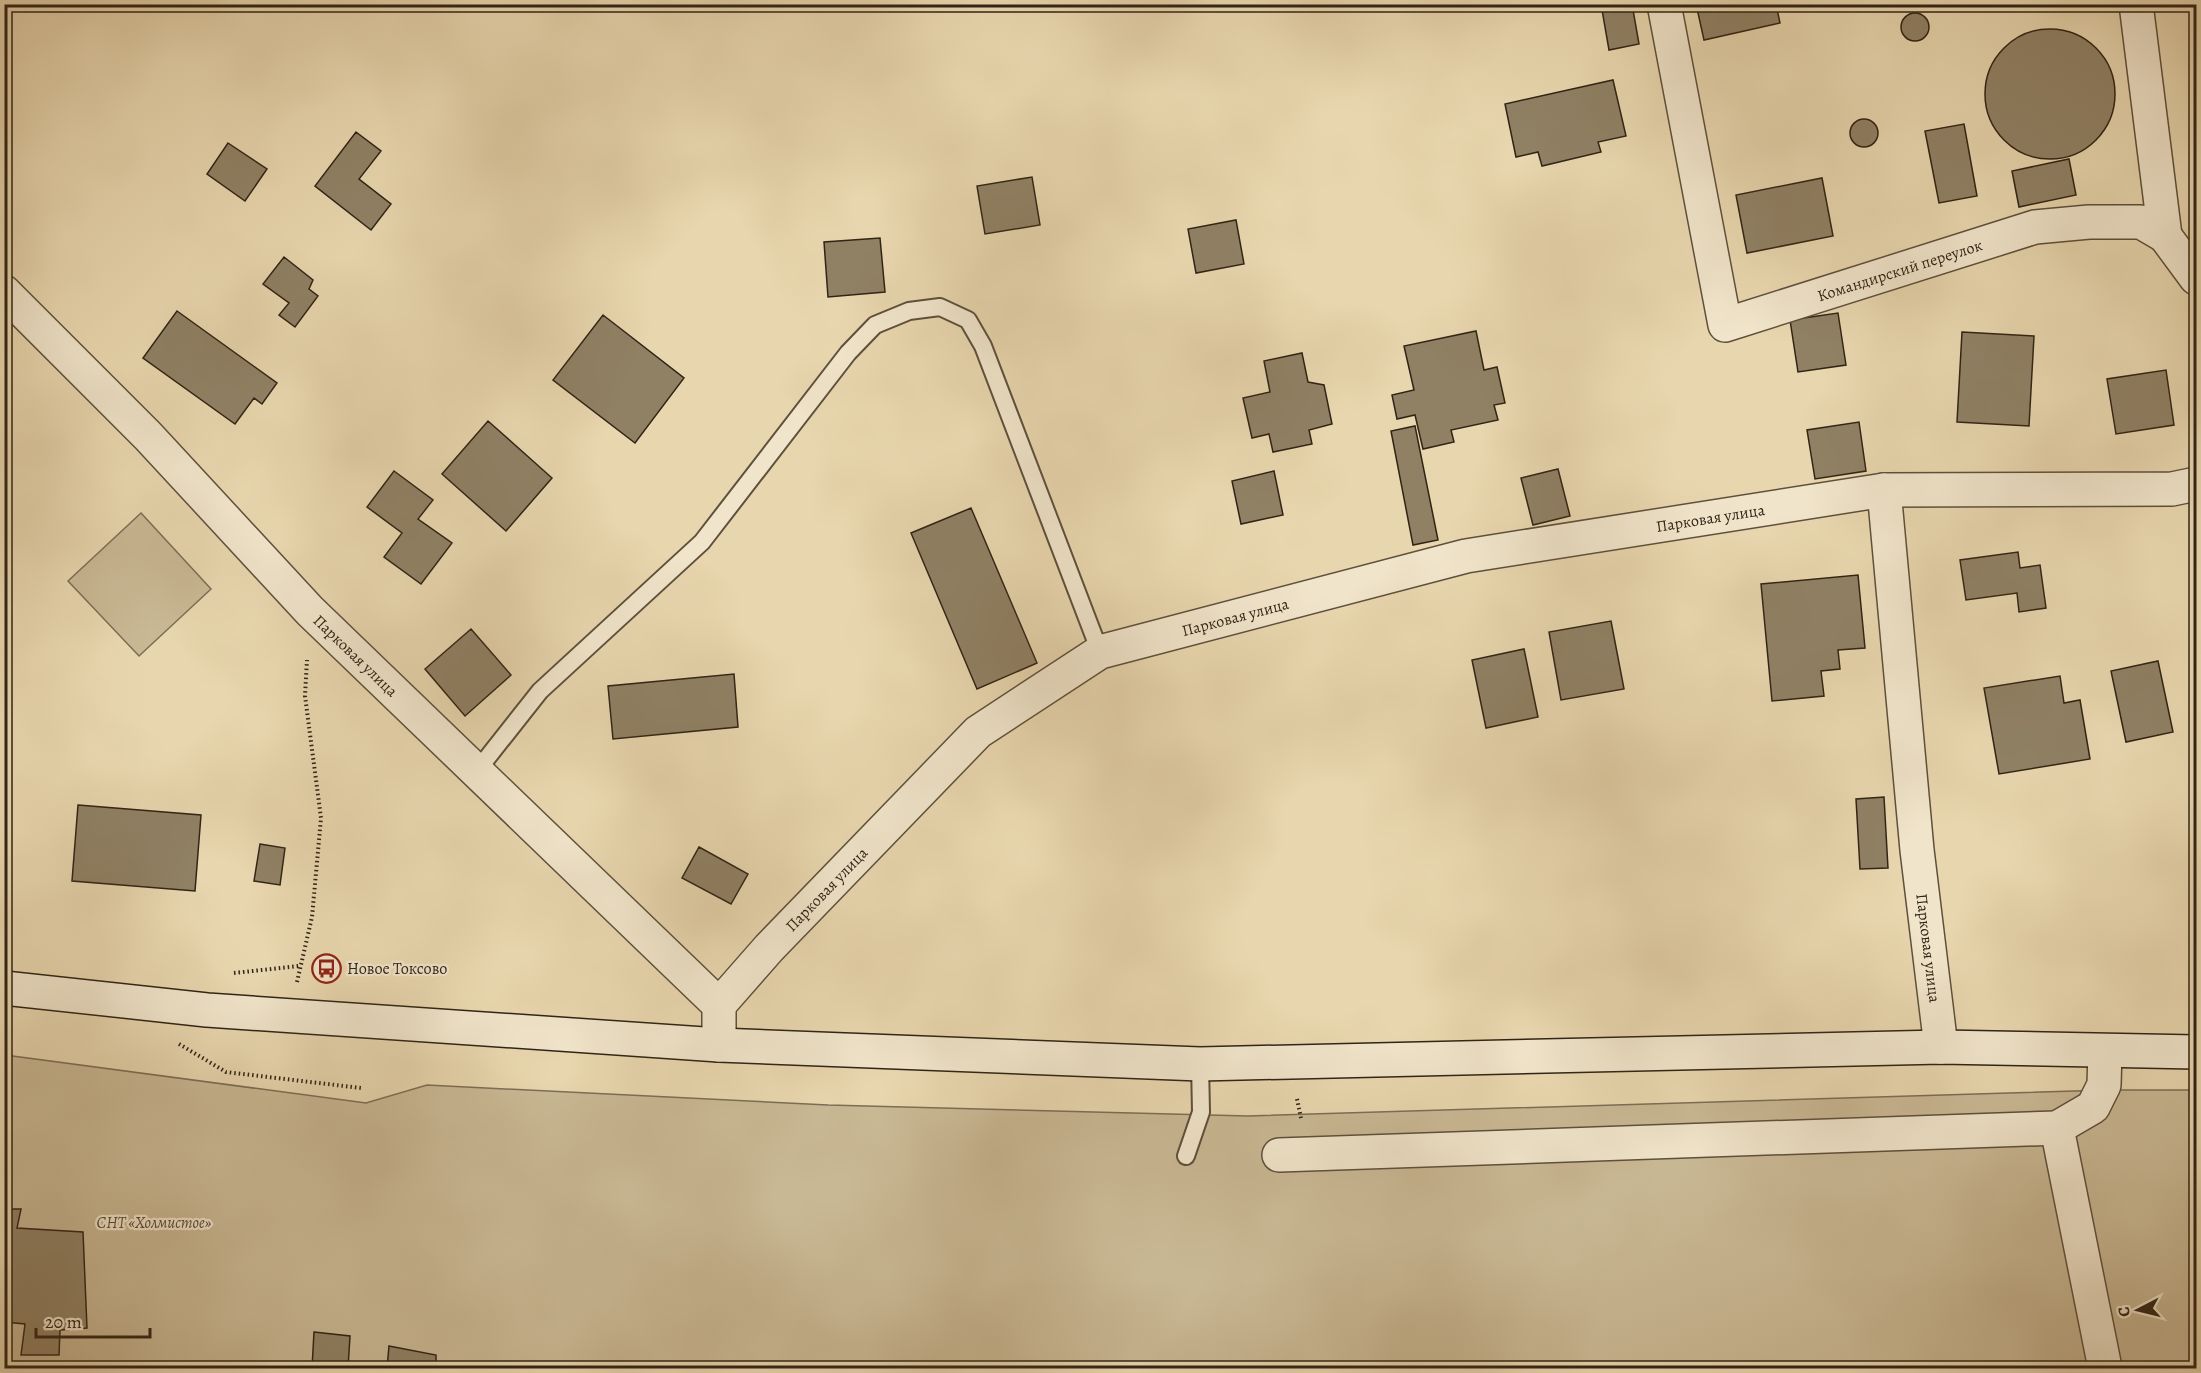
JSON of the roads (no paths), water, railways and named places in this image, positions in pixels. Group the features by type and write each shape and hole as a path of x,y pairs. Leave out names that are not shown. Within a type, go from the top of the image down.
{"street":[{"name":"Командирский переулок","path":"1664,4 1725,325 2035,227 2089,222 2141,222 2164,236"},
{"path":"2136,4 2164,236 2196,278"},
{"name":"Парковая улица","path":"4,292 148,436 310,611 719,1005 769,948 978,732 1100,652 1466,556 1884,490 2172,489 2196,484"},
{"name":"Парковая улица","path":"1884,490 1917,850 1941,1047"},
{"path":"4,988 207,1010 719,1045 1200,1064 1941,1047 2196,1052"},
{"path":"719,1005 719,1045"},
{"path":"1294,1154 2057,1128 2093,1107 2104,1084 2105,1051"},
{"path":"2057,1128 2105,1368"}],"lane":[{"path":"476,772 540,691 702,542 848,353 874,325 909,310 940,307 968,320 978,338 1100,652"},
{"path":"1186,1156 1201,1112 1200,1064"}],"place":[{"name":"Новое Токсово","path":"326,968"}],"park label":[{"name":"СНТ «Холмистое»","path":"154,1222"}]}
